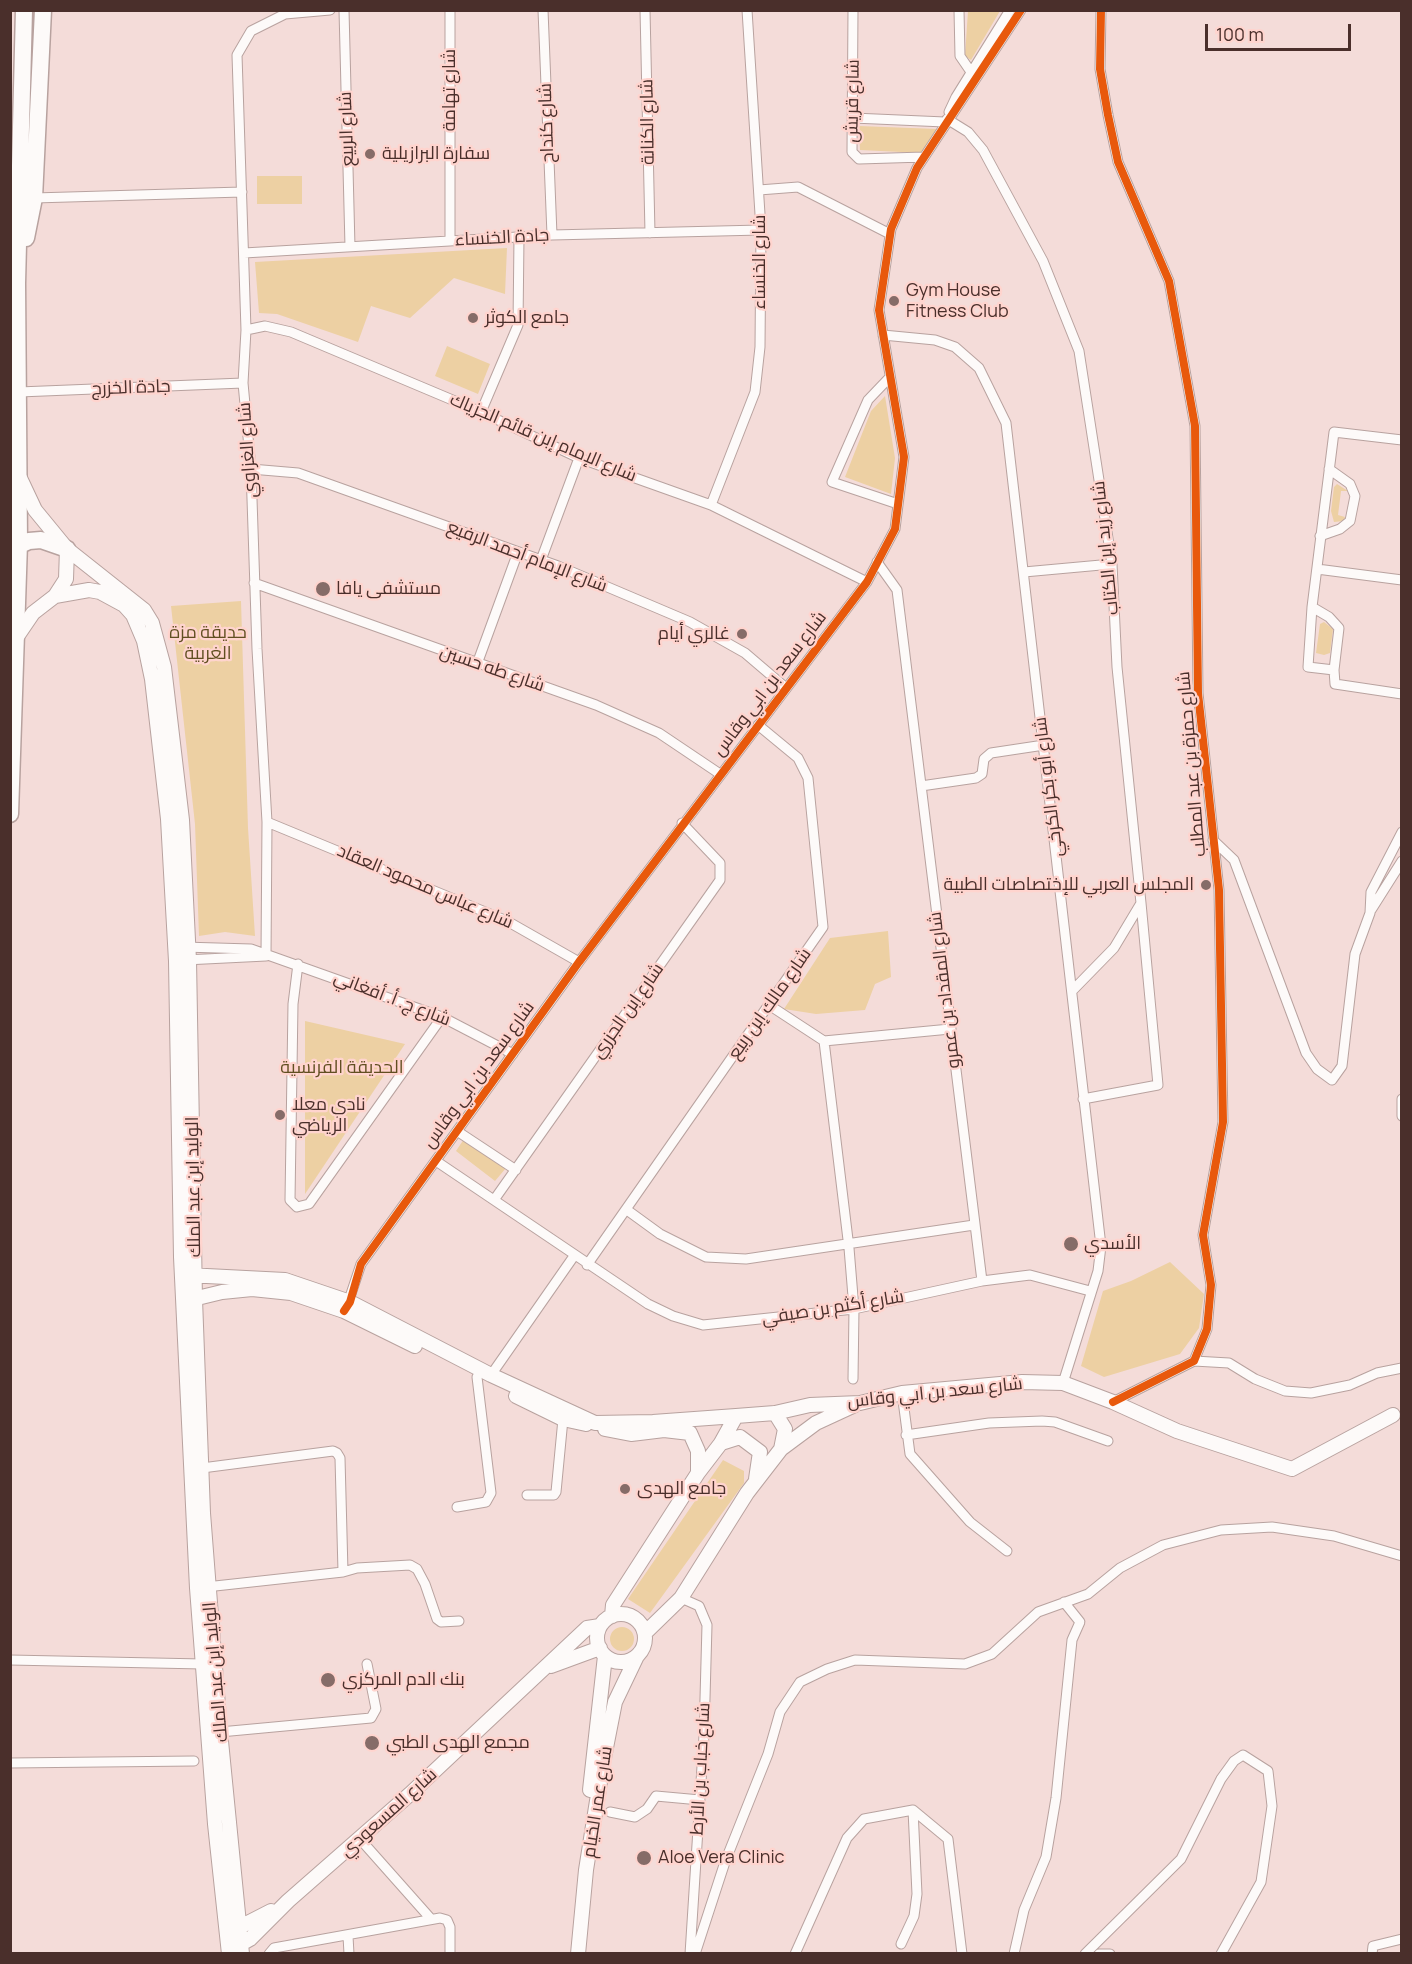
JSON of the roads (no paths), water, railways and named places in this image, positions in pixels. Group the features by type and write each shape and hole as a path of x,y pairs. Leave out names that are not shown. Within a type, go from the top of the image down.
{"highway":[{"path":"10,814 15,639 15,458 19,392 17,283 24,10"},
{"path":"17,283 34,198 43,10"},
{"path":"15,546 41,540 67,549"}],"street":[{"name":"شارع الغزاوي","path":"266,956 267,822 254,583 251,469 243,383 246,330 237,55 251,31 285,14 330,10"},
{"name":"شارع الربيع","path":"344,10 350,247"},
{"name":"شارع تهامة","path":"450,10 450,241"},
{"name":"شارع كنداح","path":"543,10 552,235"},
{"name":"شارع الكنانة","path":"645,10 650,233"},
{"name":"شارع الخنساء","path":"711,506 755,392 759,347 761,230 747,10"},
{"name":"شارع قريش","path":"854,10 852,152 854,157 859,159 924,157"},
{"path":"959,10 960,56 971,72"},
{"name":"شارع سعد بن ابي وقاس","path":"947,120 956,97 1010,10"},
{"name":"شارع سعد بن ابي وقاس","path":"347,1307 361,1264 682,823 867,582 895,529 904,457 879,310 890,234 924,157 1021,10"},
{"name":"شارع حمزة بن عبد المطلب","path":"1101,10 1100,69 1108,115 1119,162 1169,281 1195,426 1198,693 1219,890 1222,1122 1203,1235 1211,1285 1207,1329 1194,1361"},
{"path":"853,118 947,120"},
{"name":"شارع زيد إبن الكتاب","path":"947,120 968,132 983,150 1043,261 1079,351 1112,564 1117,667 1158,1085 1083,1099"},
{"path":"759,190 798,187 890,234"},
{"path":"34,198 242,192"},
{"name":"جادة الخنساء","path":"244,253 552,235 761,230"},
{"path":"481,412 518,325 519,237"},
{"name":"شارع الإمام إبن قائم الجزياك","path":"246,330 265,326 291,332 481,412 579,458 711,506 867,582"},
{"name":"شارع أبو بكر الكرخي","path":"883,335 934,340 956,347 979,368 1006,423 1101,1246 1098,1271 1063,1383"},
{"path":"890,377 868,400 832,483 898,504"},
{"name":"جادة الخزرج","path":"19,392 243,383"},
{"path":"1334,670 1308,667 1312,607 1334,432 1401,440"},
{"path":"541,560 579,458"},
{"name":"شارع الإمام أحمد الرفيع","path":"251,469 298,473 541,560 690,622 745,653 786,688"},
{"path":"1320,536 1340,529 1350,521 1355,496 1350,484 1329,469"},
{"name":"الوليد إبن عبد الملك","path":"15,470 35,510 67,549 144,610 152,623 164,667 182,820 182,954 189,1275 203,1587 220,1732 235,1951"},
{"path":"15,639 33,613 55,596 66,579 67,549"},
{"path":"477,664 518,552"},
{"name":"شارع المقداد بن عمرو","path":"877,562 897,590 982,1281"},
{"path":"1024,572 1112,564"},
{"path":"1317,569 1401,580"},
{"path":"55,596 89,590 94,570"},
{"name":"شارع طه حسين","path":"254,583 596,705 659,734 720,774"},
{"name":"الوليد إبن عبد الملك","path":"89,590 124,605 139,624 144,641 152,679 182,954"},
{"path":"1312,607 1329,617 1339,628 1334,670 1335,684 1401,694"},
{"name":"شارع مالك إبن ربيع","path":"587,1265 824,927 808,778 798,758 758,724"},
{"path":"921,786 976,778 982,774 984,759 991,753 1044,745"},
{"name":"شارع عباس محمود العقاد","path":"267,822 507,921 579,962"},
{"name":"شارع إبن الجزري","path":"494,1200 720,880 720,862 682,823"},
{"path":"1370,912 1371,892 1401,832"},
{"path":"1213,840 1234,860 1306,1053 1317,1069 1332,1080 1342,1066 1355,954 1370,912 1401,861"},
{"path":"1072,991 1114,948 1141,903"},
{"name":"شارع ج. أ. أفغاني","path":"182,954 266,956 298,964 442,1017 513,1054"},
{"path":"298,964 293,1004 290,1200 297,1207 309,1204 442,1017"},
{"path":"769,1005 824,1041 950,1029"},
{"path":"824,1041 854,1309 853,1379"},
{"path":"1401,1099 1401,1116"},
{"path":"457,1131 516,1170"},
{"name":"شارع أكثم بن صيفي","path":"436,1161 574,1257 648,1304 673,1316 703,1325 854,1309 982,1281 1030,1275 1090,1291"},
{"path":"627,1210 660,1234 706,1257 746,1259 975,1225"},
{"path":"457,1507 486,1502 491,1493 484,1376 574,1257"},
{"name":"شارع سعد بن ابي وقاس","path":"189,1275 285,1280 347,1307 484,1376 563,1419 631,1434 664,1430 690,1434 698,1451 698,1473"},
{"name":"شارع سعد بن ابي وقاس","path":"190,1300 222,1292 252,1289 291,1293 347,1307"},
{"name":"الوليد إبن عبد الملك","path":"190,1300 202,1468 203,1664 215,1824 233,1931"},
{"path":"1113,1402 1194,1361 1229,1363 1255,1379 1285,1391 1311,1393 1350,1385 1377,1373 1401,1368"},
{"name":"شارع سعد بن ابي وقاس","path":"484,1376 595,1422 653,1422 775,1413 810,1405 860,1403 902,1393 1022,1382 1063,1383 1113,1402 1177,1431 1292,1469 1393,1415"},
{"path":"902,1393 910,1454 970,1522 1007,1551"},
{"path":"645,1633 632,1616 619,1614 612,1616 600,1626 597,1641 603,1652 618,1661 637,1656 642,1649 645,1633 681,1598 756,1481 781,1449 816,1423 860,1403"},
{"path":"775,1413 785,1429 781,1449"},
{"path":"612,1616 613,1605 698,1473 721,1443 736,1416"},
{"path":"527,1495 554,1495 556,1492 563,1419"},
{"path":"906,1435 989,1423 1042,1420 1055,1422 1108,1441"},
{"path":"721,1443 740,1437 760,1452 756,1481"},
{"path":"202,1468 333,1451 337,1453 340,1458 343,1572"},
{"path":"693,1953 725,1862 768,1754 780,1712 800,1682 827,1669 855,1660 964,1664 992,1654 1038,1612 1088,1594 1120,1568 1163,1545 1221,1530 1272,1527 1334,1536 1398,1554 1401,1545"},
{"path":"203,1587 343,1572 357,1568 410,1565 417,1569 425,1584 436,1619 441,1622 459,1621"},
{"name":"شارع خباب بن الأرط","path":"681,1598 699,1606 707,1625 693,1953"},
{"path":"1014,1953 1024,1910 1046,1857 1056,1798 1072,1640 1080,1622 1064,1602"},
{"name":"شارع المسعودي","path":"235,1951 547,1668 587,1628 600,1626"},
{"path":"547,1668 603,1652"},
{"name":"شارع عمر الخيام","path":"569,1953 603,1652"},
{"name":"شارع عمر الخيام","path":"578,1953 586,1870 615,1702 637,1656"},
{"path":"10,1660 203,1664"},
{"path":"220,1732 371,1718 376,1709 367,1664"},
{"path":"1085,1953 1181,1858 1221,1779 1234,1761 1243,1755 1268,1771 1272,1806 1261,1882 1221,1953"},
{"path":"10,1762 194,1761"},
{"path":"610,1812 635,1817 647,1809 656,1796 700,1800"},
{"path":"901,1944 914,1916 917,1894 913,1810"},
{"path":"795,1953 847,1838 864,1819 913,1810"},
{"path":"913,1810 948,1839 962,1953"},
{"path":"360,1839 430,1919"},
{"path":"233,1931 288,1901"},
{"path":"268,1953 274,1948 430,1919 447,1920 450,1927 450,1953"},
{"path":"348,1936 349,1953"},
{"path":"1372,1953 1373,1946 1401,1939"},
{"path":"1099,1953 1110,1953"}],"place":[{"name":"سفارة البرازيلية","path":"370,154"},
{"name":"Gym House Fitness Club","path":"894,301"},
{"name":"جامع الكوثر","path":"473,318"},
{"name":"مستشفى يافا","path":"323,589"},
{"name":"غالري أيام","path":"742,634"},
{"name":"المجلس العربي للإختصاصات الطبية","path":"1206,885"},
{"name":"نادي معلا الرياضي","path":"280,1115"},
{"name":"الأسدي","path":"1071,1244"},
{"name":"جامع الهدى","path":"625,1489"},
{"name":"بنك الدم المركزي","path":"328,1680"},
{"name":"مجمع الهدى الطبي","path":"372,1743"},
{"name":"Aloe Vera Clinic","path":"644,1858"}],"park label":[{"name":"حديقة مزة الغربية","path":"208,643"},
{"name":"الحديقة الفرنسية","path":"342,1068"}]}
